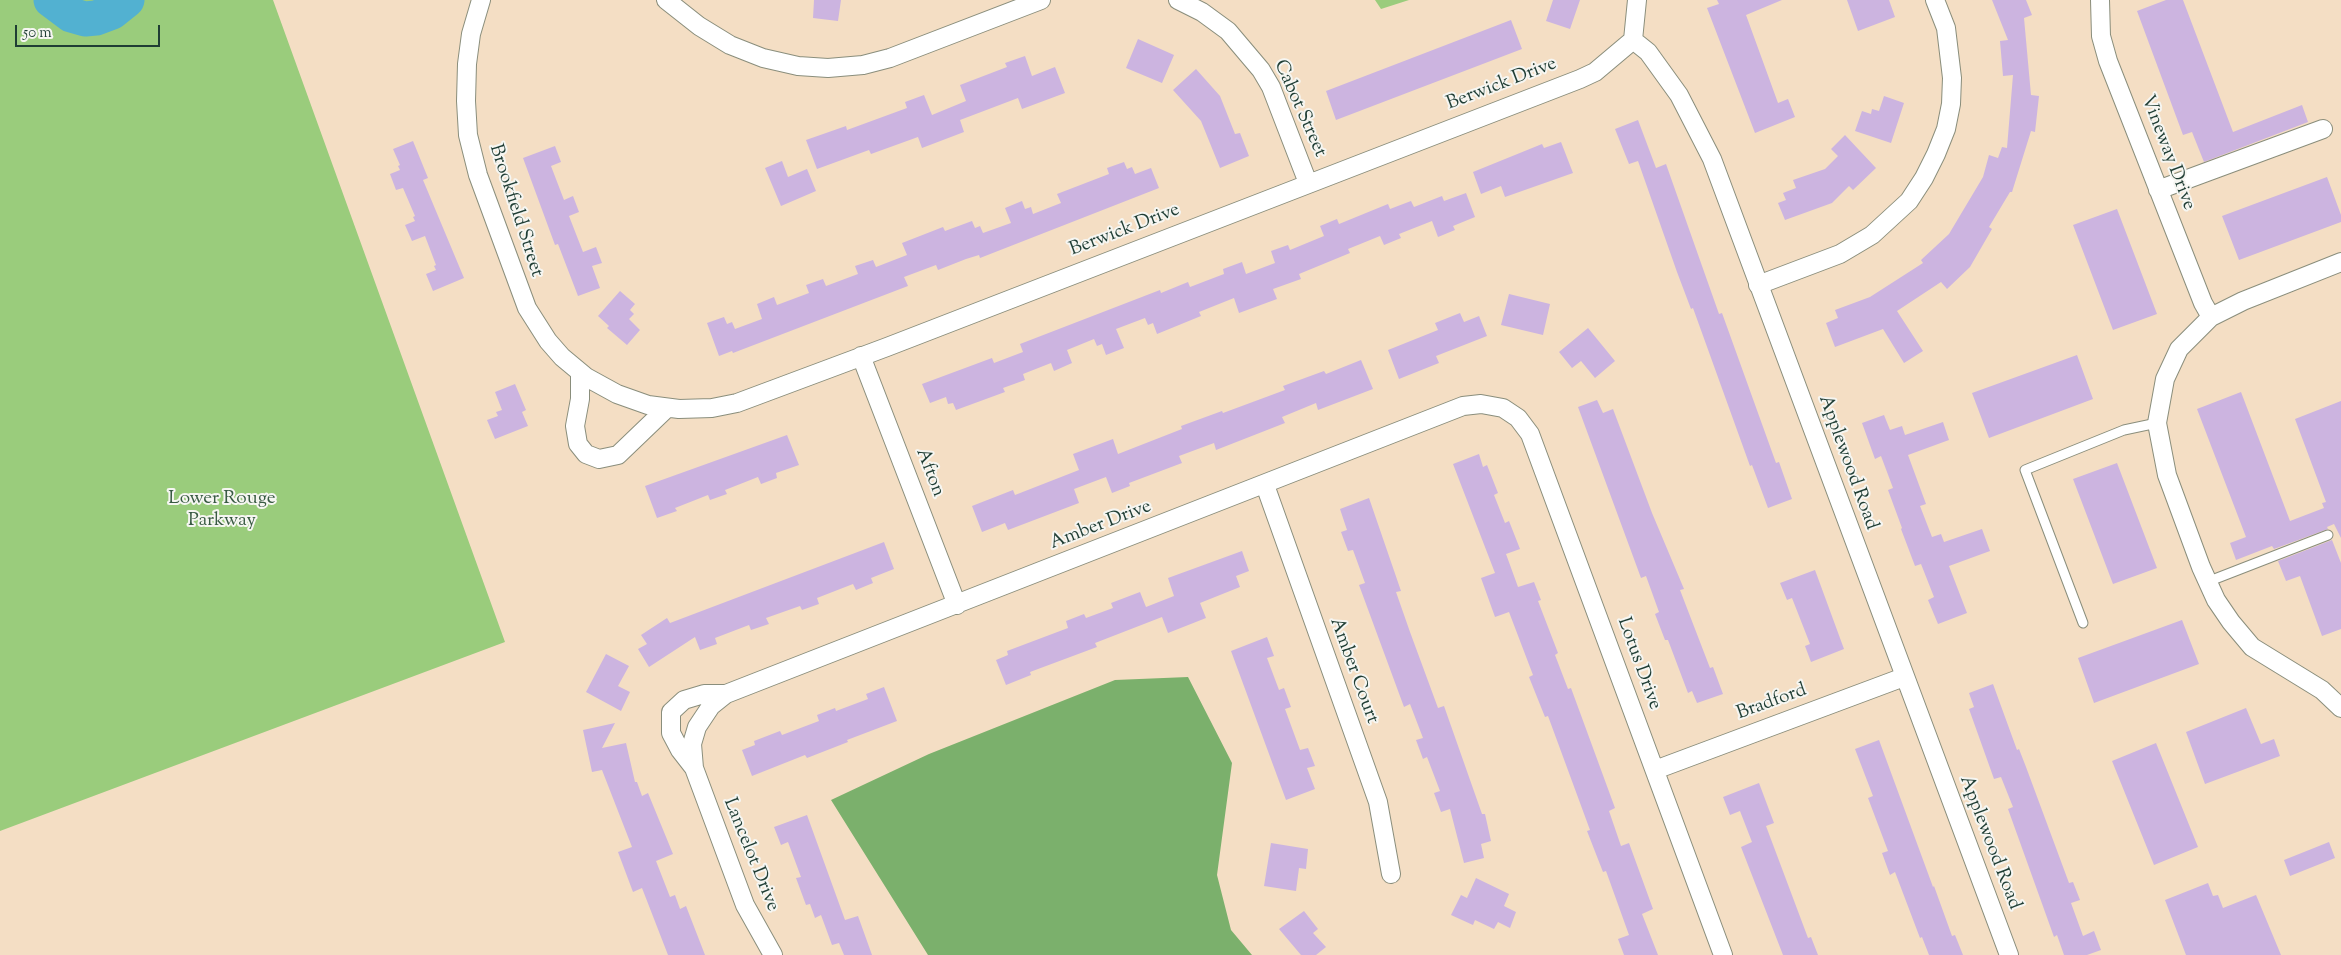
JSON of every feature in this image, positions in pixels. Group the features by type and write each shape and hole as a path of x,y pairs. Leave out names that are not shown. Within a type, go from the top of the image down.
{"street":[{"name":"Brookfield Street","path":"481,0 471,34 466,64 468,136 478,175 527,308 548,341 580,372 617,394"},
{"path":"666,0 699,26 730,45 763,58 798,66 828,68 863,65 890,58 1041,0"},
{"name":"Cabot Street","path":"1178,0 1202,12 1228,31 1261,70 1271,87 1308,183"},
{"path":"1633,40 1637,0"},
{"path":"1758,284 1840,254 1872,235 1909,200 1924,178 1946,129 1951,104 1952,78 1946,28 1935,0"},
{"name":"Vineway Drive","path":"2100,0 2101,36 2108,61 2203,303 2211,316"},
{"name":"Berwick Drive","path":"617,394 648,405 679,409 712,408 737,403 1580,79 1595,72 1610,61 1633,40"},
{"name":"Applewood Road","path":"1633,40 1648,52 1665,74 1697,126 1712,159 2009,955"},
{"path":"2158,190 2323,129"},
{"path":"2341,262 2243,301 2211,316 2179,349 2165,379 2157,423 2167,475 2207,582 2230,622 2252,647 2322,690 2341,708"},
{"name":"Afton","path":"861,356 957,605"},
{"path":"580,372 580,400 575,426 578,444 586,454 599,459 618,455 667,408"},
{"name":"Amber Drive","path":"700,722 711,706 726,694 1265,485 1463,406 1493,405"},
{"name":"Lotus Drive","path":"1493,405 1503,408 1518,418 1530,434 1723,955"},
{"name":"Amber Court","path":"1265,485 1378,802 1391,874"},
{"name":"Bradford","path":"1655,770 1904,677"},
{"name":"Amber Drive","path":"671,712 684,700 704,694 726,694"},
{"name":"Lancelot Drive","path":"671,712 671,733 680,750 694,768"},
{"name":"Lancelot Drive","path":"700,722 692,744 694,768 741,897 773,955"}],"lane":[{"path":"2083,622 2024,470 2124,430 2157,423"},
{"path":"2207,582 2328,535"}],"green space":[{"name":"Lower Rouge Parkway","path":"0,0 273,0 505,642 0,831"},
{"path":"1375,0 1409,0 1381,9"},
{"path":"1188,677 1232,763 1217,875 1231,930 1252,955 928,955 831,800 929,754 1115,680"}],"building":[{"path":"814,0 841,0 838,21 813,18"},
{"path":"1553,0 1580,0 1570,29 1546,21"},
{"path":"1717,0 1782,0 1746,15 1778,103 1788,99 1795,117 1755,133 1707,8 1719,4"},
{"path":"1847,0 1889,0 1895,17 1858,31"},
{"path":"1992,0 2026,0 2032,15 2024,18 2031,95 2039,96 2035,132 2031,131 2012,192 2010,192 1989,227 1992,229 1970,267 1947,289 1941,282 1897,311 1923,351 1904,363 1883,329 1835,347 1826,323 1838,318 1835,310 1870,297 1923,263 1921,260 1949,234 1983,177 1989,155 1998,158 2002,147 2007,148 2013,75 2003,76 2000,41 2008,40"},
{"path":"2166,0 2183,0 2233,132 2302,105 2308,122 2204,162 2192,132 2183,135 2137,11"},
{"path":"1511,20 1522,49 1336,120 1326,91"},
{"path":"1138,39 1174,55 1162,83 1126,68"},
{"path":"1025,56 1032,76 1055,67 1065,93 1022,109 1018,98 960,120 964,132 922,148 918,137 871,154 869,150 817,169 806,140 846,126 847,130 907,108 905,102 924,95 932,115 966,101 960,85 1007,67 1005,63"},
{"path":"1196,69 1220,96 1235,134 1240,133 1249,156 1220,168 1201,121 1173,90"},
{"path":"1884,96 1904,103 1891,143 1855,131 1862,111 1871,114 1872,109 1879,111"},
{"path":"1638,120 1656,168 1666,164 1719,314 1722,313 1776,463 1779,462 1792,499 1768,508 1752,465 1750,466 1693,308 1691,309 1677,272 1638,161 1629,164 1615,129"},
{"path":"1845,135 1876,168 1853,190 1849,186 1832,203 1785,220 1778,203 1786,200 1783,193 1796,188 1793,180 1825,169 1838,156 1831,149"},
{"path":"413,141 428,178 423,180 464,278 433,291 426,274 436,270 434,266 436,265 425,236 412,241 405,225 415,221 413,217 415,216 403,188 396,190 390,174 400,170 398,166 400,165 393,149"},
{"path":"1561,142 1573,173 1505,197 1501,186 1481,194 1473,172 1542,144 1544,148"},
{"path":"555,146 561,162 551,166 564,200 573,196 579,212 569,216 583,252 596,247 602,263 592,266 600,288 578,296 558,244 555,245 523,158"},
{"path":"782,161 788,177 807,169 816,191 781,206 765,168"},
{"path":"1124,162 1127,169 1132,167 1135,174 1151,168 1159,188 980,258 979,255 938,270 936,265 904,277 908,286 733,353 732,351 719,356 707,323 724,317 727,324 732,322 735,329 762,319 757,304 774,297 777,305 809,293 806,285 823,279 826,286 858,274 855,266 873,260 876,267 907,255 902,243 943,227 945,231 972,221 975,228 980,226 983,233 1011,223 1005,208 1022,201 1025,209 1031,207 1033,214 1061,203 1057,194 1109,174 1107,168"},
{"path":"2327,177 2341,215 2341,222 2239,260 2222,216"},
{"path":"1466,193 1475,217 1453,226 1455,230 1438,237 1432,221 1399,234 1401,238 1384,245 1380,236 1348,249 1350,253 1299,274 1301,279 1273,289 1277,299 1239,313 1234,298 1199,312 1201,316 1157,334 1153,323 1148,325 1145,318 1116,329 1124,348 1106,355 1102,344 1097,346 1094,339 1067,350 1072,363 1054,371 1051,363 1023,374 1025,380 1003,388 1005,392 956,410 953,403 948,404 946,397 930,403 922,384 992,358 994,363 1023,352 1020,344 1160,290 1161,293 1188,282 1190,287 1224,274 1223,269 1242,262 1246,274 1275,263 1271,251 1288,245 1290,250 1324,236 1320,226 1337,219 1339,224 1388,204 1390,209 1411,201 1414,207 1442,196 1444,201"},
{"path":"2117,209 2157,314 2113,330 2073,225"},
{"path":"620,291 635,304 630,310 634,314 629,319 640,330 627,345 607,328 609,326 598,316"},
{"path":"1509,294 1550,304 1543,335 1501,325"},
{"path":"1460,313 1464,322 1479,316 1487,336 1436,356 1439,363 1399,379 1388,350 1438,330 1435,323"},
{"path":"1588,328 1615,361 1595,378 1581,361 1572,368 1559,352"},
{"path":"2077,355 2093,399 1989,438 1972,393"},
{"path":"1361,360 1373,389 1318,410 1316,403 1282,417 1285,423 1216,450 1214,443 1179,456 1182,463 1129,483 1130,486 1112,493 1106,477 1074,489 1079,503 1008,530 1005,523 982,532 972,506 1013,490 1015,495 1079,470 1073,454 1113,439 1118,454 1182,429 1181,426 1285,390 1283,386 1324,371 1326,374"},
{"path":"515,384 526,410 522,412 528,426 495,439 487,420 498,416 496,412 502,410 495,392"},
{"path":"2241,392 2290,521 2324,508 2322,503 2326,502 2295,419 2341,401 2341,538 2334,524 2327,527 2328,529 2274,549 2272,546 2236,560 2230,543 2246,537 2197,409"},
{"path":"1597,400 1603,413 1613,409 1652,513 1684,589 1680,590 1710,668 1713,667 1723,694 1697,703 1692,691 1688,693 1668,640 1665,640 1655,614 1659,612 1646,576 1641,578 1578,407"},
{"path":"1884,415 1890,430 1902,426 1905,435 1943,422 1949,440 1908,455 1926,504 1920,506 1932,537 1941,534 1944,542 1982,529 1990,551 1949,566 1967,613 1938,624 1928,600 1934,597 1921,564 1915,566 1901,529 1888,490 1893,488 1881,456 1875,459 1862,423"},
{"path":"787,435 799,465 776,473 777,478 761,484 758,477 725,490 727,494 710,500 708,495 675,508 677,511 657,518 645,486"},
{"path":"1479,454 1483,467 1487,465 1498,493 1494,495 1505,523 1509,521 1520,549 1506,554 1518,587 1534,582 1541,600 1538,601 1558,653 1555,655 1568,689 1571,688 1615,808 1609,811 1621,846 1629,843 1653,909 1642,914 1658,955 1624,955 1618,939 1629,935 1606,871 1603,872 1587,831 1590,830 1548,716 1545,717 1529,677 1533,675 1509,612 1495,617 1481,578 1495,573 1453,464"},
{"path":"2117,463 2157,568 2113,584 2073,479"},
{"path":"1369,498 1401,591 1396,592 1410,632 1438,708 1444,706 1482,814 1485,814 1491,841 1481,844 1484,858 1464,863 1450,809 1441,812 1434,793 1440,791 1427,757 1423,759 1416,740 1423,738 1410,704 1404,707 1359,585 1365,583 1353,550 1348,551 1341,532 1347,530 1340,509"},
{"path":"2332,540 2341,563 2341,629 2322,636 2300,576 2286,581 2278,561"},
{"path":"884,542 894,569 871,578 873,583 856,590 853,584 817,598 819,604 802,610 800,606 766,618 769,624 751,630 749,625 715,638 717,644 700,650 695,637 649,667 638,649 647,644 641,635 667,618 670,623"},
{"path":"1242,551 1249,571 1236,576 1240,587 1200,603 1206,618 1168,633 1162,617 1095,643 1097,647 1030,672 1031,675 1006,685 996,660 1008,655 1007,651 1068,628 1066,621 1084,614 1086,618 1113,608 1111,603 1140,592 1146,607 1174,596 1168,578"},
{"path":"1815,570 1844,649 1811,662 1805,646 1810,644 1792,598 1787,600 1780,583"},
{"path":"2182,620 2199,664 2094,703 2078,658"},
{"path":"1267,637 1274,656 1267,658 1279,690 1284,688 1291,707 1285,709 1300,750 1308,748 1315,766 1307,768 1315,789 1286,800 1231,651"},
{"path":"606,654 629,666 618,686 630,692 621,711 586,692"},
{"path":"1993,684 2069,883 2073,882 2080,900 2071,903 2083,936 2094,931 2101,950 2087,955 2064,955 2057,935 2054,937 2008,809 2013,807 2001,777 1994,779 1969,709 1974,707 1969,693"},
{"path":"884,687 897,721 807,758 805,755 752,776 742,750 755,745 754,741 780,731 782,735 819,721 817,715 835,708 836,711 868,699 866,694"},
{"path":"2246,708 2261,744 2274,739 2280,756 2205,784 2186,732"},
{"path":"615,723 602,748 626,743 635,782 637,782 642,796 648,793 673,854 656,861 670,897 675,895 680,909 686,906 705,955 668,955 642,888 633,892 618,852 632,847 602,770 592,772 583,730"},
{"path":"1879,740 1952,936 1955,935 1963,955 1929,955 1922,937 1920,938 1895,872 1890,875 1882,853 1888,851 1868,798 1873,796 1855,749"},
{"path":"2156,743 2198,847 2154,865 2112,761"},
{"path":"1759,783 1774,823 1766,826 1808,938 1811,937 1818,955 1783,955 1741,847 1752,842 1740,811 1730,815 1723,797"},
{"path":"807,815 845,920 858,916 872,955 844,955 839,943 832,945 821,915 815,918 810,904 806,905 796,878 801,877 788,842 781,845 774,827"},
{"path":"2329,842 2335,858 2290,876 2284,860"},
{"path":"1271,843 1308,849 1306,869 1299,868 1296,891 1264,886"},
{"path":"1476,878 1509,894 1504,906 1516,912 1510,928 1498,922 1494,929 1475,920 1473,925 1451,915 1461,895 1467,898"},
{"path":"2208,883 2213,896 2218,895 2223,908 2256,895 2281,955 2186,955 2165,900"},
{"path":"1304,911 1318,929 1313,933 1326,947 1316,955 1301,955 1279,929"}],"waterway":[{"path":"51,0 71,15 85,19 96,18 112,12 127,0"}]}
